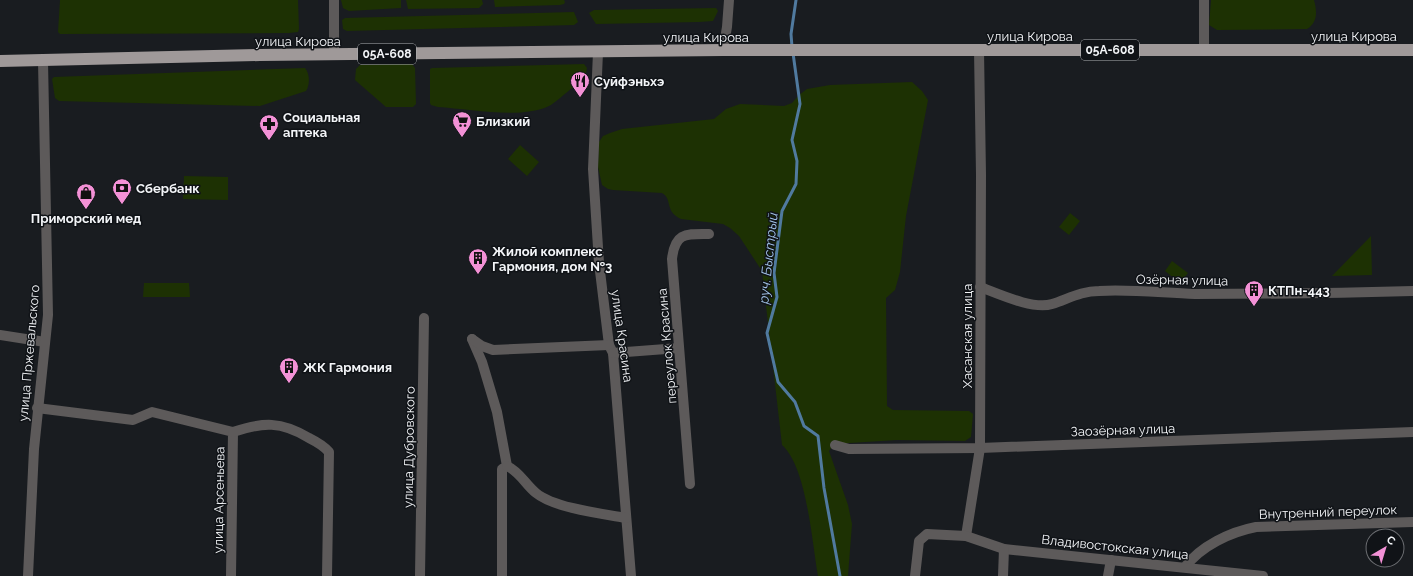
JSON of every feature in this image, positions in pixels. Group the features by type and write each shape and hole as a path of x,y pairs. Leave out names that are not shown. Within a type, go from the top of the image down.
{"main road":[{"name":"улица Кирова","path":"0,61 722,50 1413,50"}],"street":[{"path":"334,0 334,55"},
{"path":"722,50 727,27 729,0"},
{"path":"1204,0 1204,50"},
{"name":"Хасанская улица","path":"966,536 980,448 981,175 979,50"},
{"name":"улица Красина","path":"598,52 593,169 600,264 611,349 631,576"},
{"name":"улица Пржевальского","path":"28,576 37,408 45,342 49,286 43,61"},
{"name":"переулок Красина","path":"690,484 672,259 674,247 678,239 686,234 709,234"},
{"name":"Озёрная улица","path":"980,287 1039,306 1051,305 1080,293 1098,290 1257,294 1413,291"},
{"name":"улица Дубровского","path":"420,576 424,318"},
{"path":"0,335 45,342"},
{"path":"626,518 595,513 548,499 536,493 519,473 507,466 497,412 482,362 472,338 482,346 493,350 680,348"},
{"name":"улица Арсеньева","path":"37,408 134,420 152,412 233,432 231,576"},
{"path":"233,432 259,425 281,425 292,429 320,444 329,452 327,576"},
{"name":"Заозёрная улица","path":"835,445 849,449 980,448 1413,432"},
{"path":"502,576 502,468 507,466"},
{"name":"Внутренний переулок","path":"1185,567 1194,555 1206,546 1247,529 1256,527 1413,522"},
{"path":"914,576 919,540 923,536 927,534 966,536"},
{"name":"Владивостокская улица","path":"966,536 1004,549 1263,576"},
{"path":"1002,576 1004,549"},
{"path":"1108,576 1111,560"}],"green space":[{"path":"60,0 298,0 299,29 298,32 289,33 60,34 58,32"},
{"path":"341,0 401,0 401,8 349,11 343,8"},
{"path":"406,0 482,0 483,4 479,8 408,9"},
{"path":"494,0 564,0 565,2 564,4 560,5 495,7"},
{"path":"1211,0 1314,0 1316,16 1311,26 1307,29 1217,30 1209,25"},
{"path":"716,8 718,11 713,21 699,22 596,24 589,13 594,10"},
{"path":"574,12 578,22 574,25 347,31 343,29 342,20 345,18"},
{"path":"412,64 415,68 416,104 413,107 386,107 355,80 356,69 360,65"},
{"path":"584,64 587,68 585,79 551,105 540,109 512,113 438,107 431,105 430,103 430,69 432,68"},
{"path":"305,68 308,73 309,80 306,91 260,106 59,101 55,98 52,79 54,77"},
{"path":"912,82 922,91 928,100 906,216 900,272 895,290 886,298 887,406 893,410 969,411 973,414 971,437 965,441 897,440 834,444 829,451 848,505 852,524 848,576 818,576 811,526 803,487 790,456 782,445 762,271 739,236 723,224 681,219 672,212 667,198 662,193 613,190 602,185 598,167 599,142 603,136 622,129 714,119 726,109 740,104 784,106 792,103 807,89 830,85"},
{"path":"520,145 539,162 527,176 508,159"},
{"path":"184,176 228,177 228,200 183,199"},
{"path":"1070,213 1080,221 1069,235 1059,227"},
{"path":"1371,236 1372,275 1332,276"},
{"path":"1172,261 1188,273 1180,283 1165,271"},
{"path":"144,283 189,283 190,297 143,297"}],"waterway":[{"name":"руч. Быстрый","path":"792,47 791,34 796,0"},
{"name":"руч. Быстрый","path":"793,53 800,104 792,140 797,161 796,184 782,211 774,273 777,297 767,333 778,382 795,402 804,426 818,436 824,488 840,576"}],"place":[{"name":"Суйфэньхэ","path":"580,98"},
{"name":"Близкий","path":"462,138"},
{"name":"Социальная аптека","path":"269,141"},
{"name":"Сбербанк","path":"122,205"},
{"name":"Приморский мед","path":"86,210"},
{"name":"Жилой комплекс Гармония, дом №3","path":"478,275"},
{"name":"КТПн-443","path":"1254,307"},
{"name":"ЖК Гармония","path":"289,384"}]}
